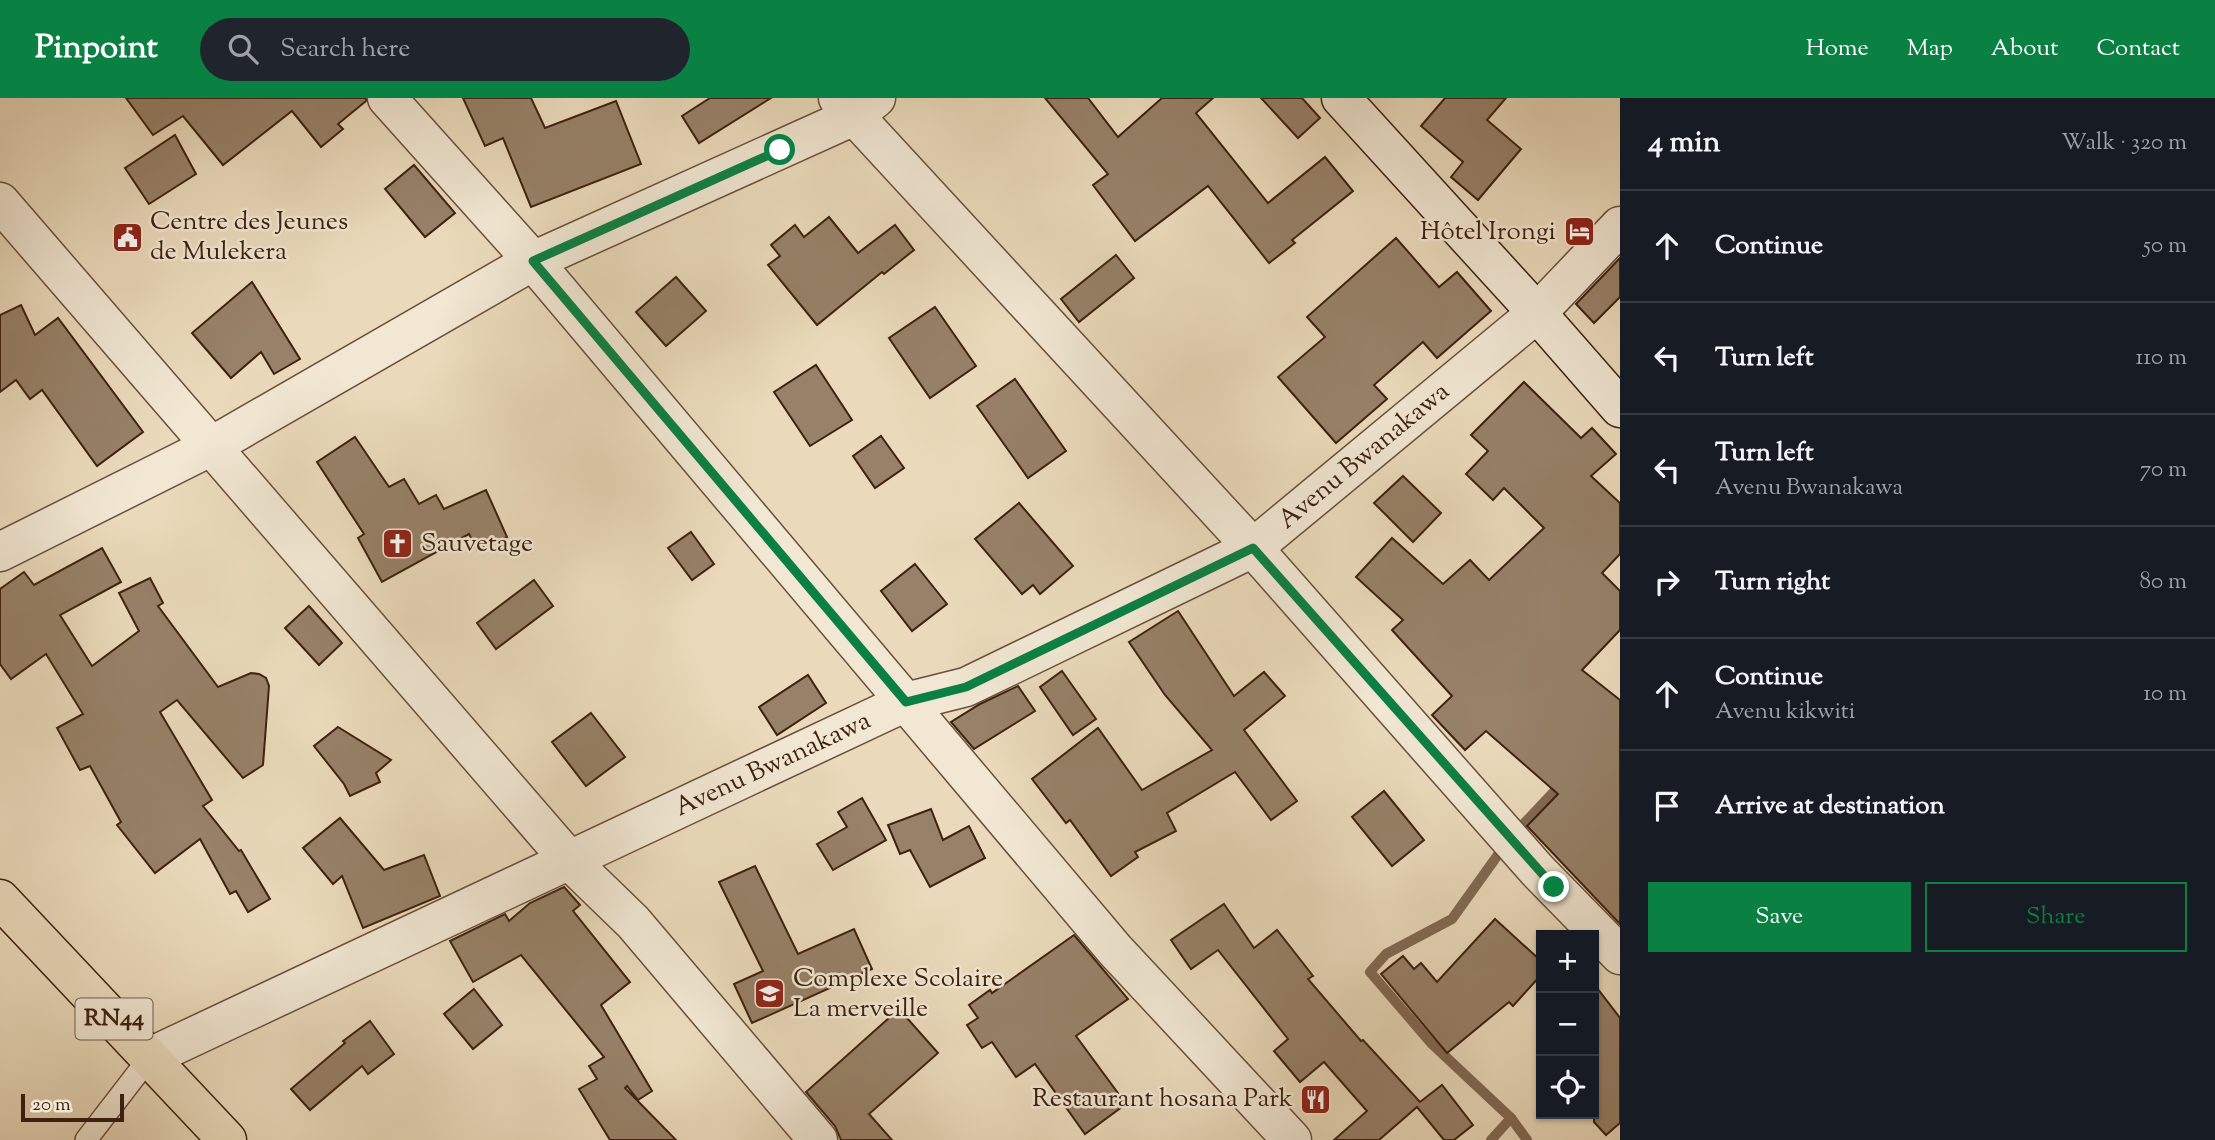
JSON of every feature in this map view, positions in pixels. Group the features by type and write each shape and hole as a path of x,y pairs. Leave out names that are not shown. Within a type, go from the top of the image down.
{"main road":[{"name":"RN44","path":"0,899 227,1140"}],"street":[{"path":"387,98 533,261 1115,950 1292,1140"},
{"path":"1341,98 1620,408"},
{"path":"0,552 210,447 533,261 856,104 1510,840 1620,955"},
{"path":"0,202 570,861 633,922 818,1140"},
{"name":"Avenu Bwanakawa","path":"150,1057 906,702 966,687 1253,548 1537,313 1620,226"}],"lane":[{"path":"86,1140 150,1057"}],"building":[{"path":"126,98 366,98 366,101 338,124 343,129 321,147 292,111 223,165 183,116 153,135"},
{"path":"463,98 531,98 545,128 616,101 641,164 531,207 503,138 485,146"},
{"path":"710,98 771,98 699,143 682,116"},
{"path":"1045,98 1088,98 1118,137 1162,98 1213,98 1196,113 1268,203 1325,157 1353,191 1292,240 1295,243 1269,263 1208,186 1135,241 1093,185 1108,174"},
{"path":"1261,98 1302,98 1320,118 1298,138"},
{"path":"1445,98 1506,98 1487,120 1521,149 1478,200 1451,177 1463,162 1421,126"},
{"path":"175,135 196,174 149,204 125,168"},
{"path":"414,165 455,213 425,237 385,189"},
{"path":"829,217 858,253 895,225 914,250 884,274 882,272 817,325 768,265 780,256 771,245 795,225 804,237"},
{"path":"1396,238 1439,287 1457,272 1491,311 1437,358 1423,342 1374,385 1387,399 1336,443 1278,377 1325,337 1307,317"},
{"path":"1116,255 1134,278 1079,322 1061,299"},
{"path":"1620,258 1620,297 1594,323 1576,304"},
{"path":"676,277 706,311 666,346 636,312"},
{"path":"252,282 300,359 274,374 261,352 231,378 192,333"},
{"path":"21,305 35,335 58,318 143,432 97,466 42,390 30,399 16,380 0,392 0,315"},
{"path":"935,307 976,366 930,398 889,338"},
{"path":"816,365 852,420 810,446 774,392"},
{"path":"1015,379 1066,451 1028,478 977,406"},
{"path":"1524,382 1581,438 1592,428 1616,454 1591,476 1620,503 1620,554 1602,573 1620,591 1620,630 1582,670 1620,700 1620,924 1527,826 1558,794 1486,731 1465,750 1432,715 1452,696 1392,630 1403,620 1356,577 1392,538 1443,584 1470,560 1489,580 1544,528 1504,488 1493,500 1466,474 1488,451 1471,435"},
{"path":"881,436 904,468 875,488 853,456"},
{"path":"355,437 389,487 404,479 419,504 436,495 444,509 486,490 507,537 477,550 469,534 382,582 358,538 364,534 317,462"},
{"path":"1403,476 1441,513 1413,542 1374,503"},
{"path":"1019,503 1073,566 1040,594 1033,585 1022,594 975,539"},
{"path":"691,532 714,564 692,580 668,548"},
{"path":"102,548 121,582 60,615 92,666 139,631 119,593 150,578 163,603 158,606 218,687 251,673 266,678 269,686 263,765 243,778 177,700 160,712 212,800 203,806 239,851 241,850 270,899 248,912 236,891 230,894 200,839 155,873 117,825 121,822 90,766 80,770 57,728 83,714 46,654 11,679 0,664 0,589 24,572 34,585"},
{"path":"915,564 947,604 912,631 881,591"},
{"path":"534,580 553,606 496,649 477,623"},
{"path":"309,606 342,643 319,665 285,628"},
{"path":"1178,611 1234,696 1264,672 1285,696 1244,730 1297,801 1271,820 1235,772 1167,813 1176,831 1135,852 1138,857 1111,876 1070,820 1066,823 1032,779 1098,728 1142,790 1212,750 1165,695 1129,642"},
{"path":"1062,671 1096,719 1073,735 1040,687"},
{"path":"808,675 826,703 777,735 759,707"},
{"path":"1018,686 1035,711 974,749 951,722 980,704"},
{"path":"591,713 625,757 586,786 552,742"},
{"path":"338,727 391,760 376,773 380,782 350,796 344,784 314,746"},
{"path":"1384,791 1424,840 1392,866 1352,817"},
{"path":"862,798 886,840 833,870 817,844 847,827 838,812"},
{"path":"931,809 943,840 969,826 985,858 930,887 910,850 900,854 888,825"},
{"path":"340,818 384,870 424,855 440,896 363,928 342,876 333,884 303,848"},
{"path":"755,866 798,954 854,929 872,969 752,1023 734,984 763,971 719,882"},
{"path":"564,887 580,905 573,911 630,982 601,1005 652,1091 638,1100 627,1086 625,1088 676,1140 610,1140 579,1089 597,1079 589,1066 604,1057 521,955 473,982 450,941 505,914 509,921 530,903"},
{"path":"1224,904 1254,948 1277,930 1313,976 1308,979 1361,1041 1363,1040 1420,1102 1442,1085 1473,1125 1454,1140 1444,1140 1417,1107 1379,1140 1334,1140 1367,1111 1324,1062 1300,1082 1274,1051 1288,1039 1218,950 1191,969 1171,940"},
{"path":"1495,919 1536,956 1536,981 1513,1006 1509,1002 1447,1053 1381,974 1403,956 1414,969 1421,963 1437,982"},
{"path":"1074,935 1128,999 1076,1036 1126,1104 1085,1134 1035,1064 1016,1077 992,1042 982,1048 967,1025 978,1018 969,1005 990,990 992,993"},
{"path":"474,989 502,1025 473,1049 444,1014"},
{"path":"1599,991 1620,1018 1620,1123 1606,1135 1594,1119 1599,1119"},
{"path":"899,1009 938,1053 869,1114 892,1140 841,1140 835,1126 806,1092"},
{"path":"370,1021 394,1054 368,1074 362,1066 310,1110 291,1089 345,1043 343,1041"}],"waterway":[{"path":"1515,833 1564,781"},
{"path":"1505,845 1452,919 1386,954 1370,972 1431,1043 1511,1118 1527,1140"},
{"path":"1491,1140 1511,1118"}],"place":[{"name":"Hôtel Irongi","path":"1579,232"},
{"name":"Centre des Jeunes de Mulekera","path":"127,237"},
{"name":"Sauvetage","path":"398,544"},
{"name":"Complexe Scolaire La merveille","path":"770,994"},
{"name":"Restaurant hosana Park","path":"1316,1099"}],"route":[{"path":"780,150 533,261 906,702 966,687 1253,548 1554,887"}]}
